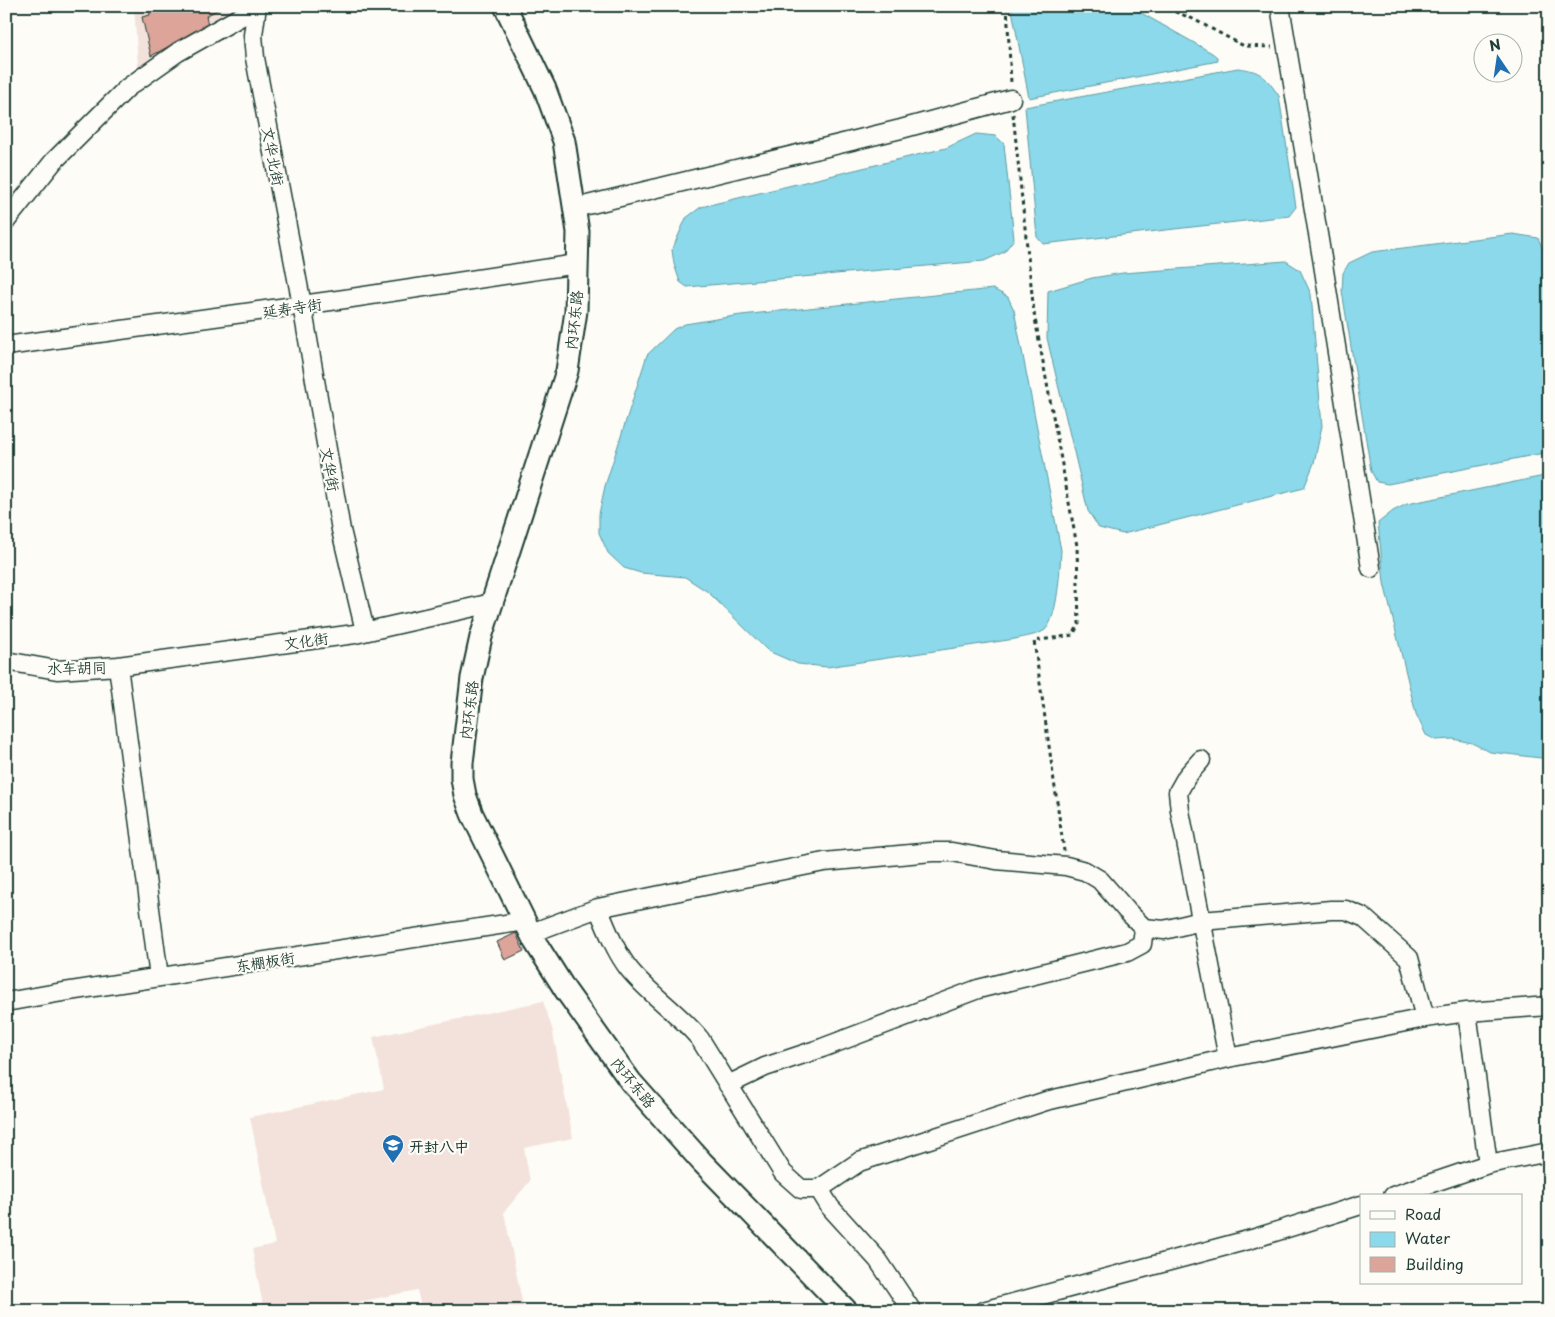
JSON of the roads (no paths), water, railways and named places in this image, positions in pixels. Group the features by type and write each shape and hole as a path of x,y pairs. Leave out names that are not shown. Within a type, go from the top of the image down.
{"street":[{"name":"内环东路","path":"505,6 541,80 564,141 578,232 576,311 567,370 481,637 472,678 462,763 465,795 472,814 528,927 566,991 631,1082 702,1162 847,1311"},
{"path":"1280,6 1371,568"},
{"path":"6,221 53,162 127,88 178,52 257,7"},
{"name":"文华北街","path":"257,7 253,35 255,58 302,305"},
{"path":"575,208 901,129 1011,99"},
{"name":"延寿寺街","path":"6,346 577,264"},
{"name":"文华街","path":"302,305 341,530 365,631"},
{"name":"文化街","path":"118,666 365,631 492,603"},
{"name":"水车胡同","path":"6,661 57,670 118,666"},
{"path":"118,666 159,977"},
{"path":"1201,760 1187,776 1178,792 1180,811 1228,1058"},
{"name":"东棚板街","path":"6,1002 159,977 528,927 598,908 824,862 876,856 952,852 996,860 1066,866 1085,871 1100,880 1126,911 1144,928"},
{"path":"598,908 619,954 630,970 645,986 687,1023 700,1039 783,1173 801,1189 818,1189 859,1162 1046,1101 1228,1058 1425,1018 1467,1012 1549,1006"},
{"path":"728,1085 765,1067 822,1048 978,989 1127,952 1142,944 1144,928 1164,930 1201,921 1331,910 1346,910 1363,917 1409,958 1425,1018"},
{"path":"1467,1012 1488,1164"},
{"path":"1399,1194 1488,1164 1549,1152"},
{"path":"818,1189 830,1207 878,1260 912,1311"},
{"path":"983,1311 1252,1239 1360,1205"}],"water":[{"path":"1013,6 1129,6 1212,53 1217,57 1218,61 1029,98 1012,10"},
{"path":"1238,68 1258,73 1279,96 1296,207 1289,216 1043,244 1037,237 1025,107"},
{"path":"976,134 996,136 1004,144 1014,239 1004,252 984,261 687,287 680,282 672,250 686,218 701,207 946,148"},
{"path":"1513,234 1538,238 1549,263 1549,452 1388,484 1377,482 1371,471 1342,291 1343,273 1349,263 1372,252"},
{"path":"1286,261 1300,270 1311,294 1322,426 1314,463 1304,488 1123,534 1099,528 1088,511 1047,338 1048,291 1092,278 1123,273"},
{"path":"993,289 1008,297 1014,310 1061,550 1056,604 1053,615 1045,630 1035,635 1015,639 827,667 798,664 768,651 708,592 685,577 641,573 624,568 608,553 599,533 599,514 605,486 647,355 674,329 685,324 741,315"},
{"path":"1549,475 1549,759 1490,752 1472,743 1453,739 1436,740 1426,735 1416,714 1384,583 1378,523 1393,511 1407,504"}],"place":[{"name":"开封八中","path":"393,1164"}]}
